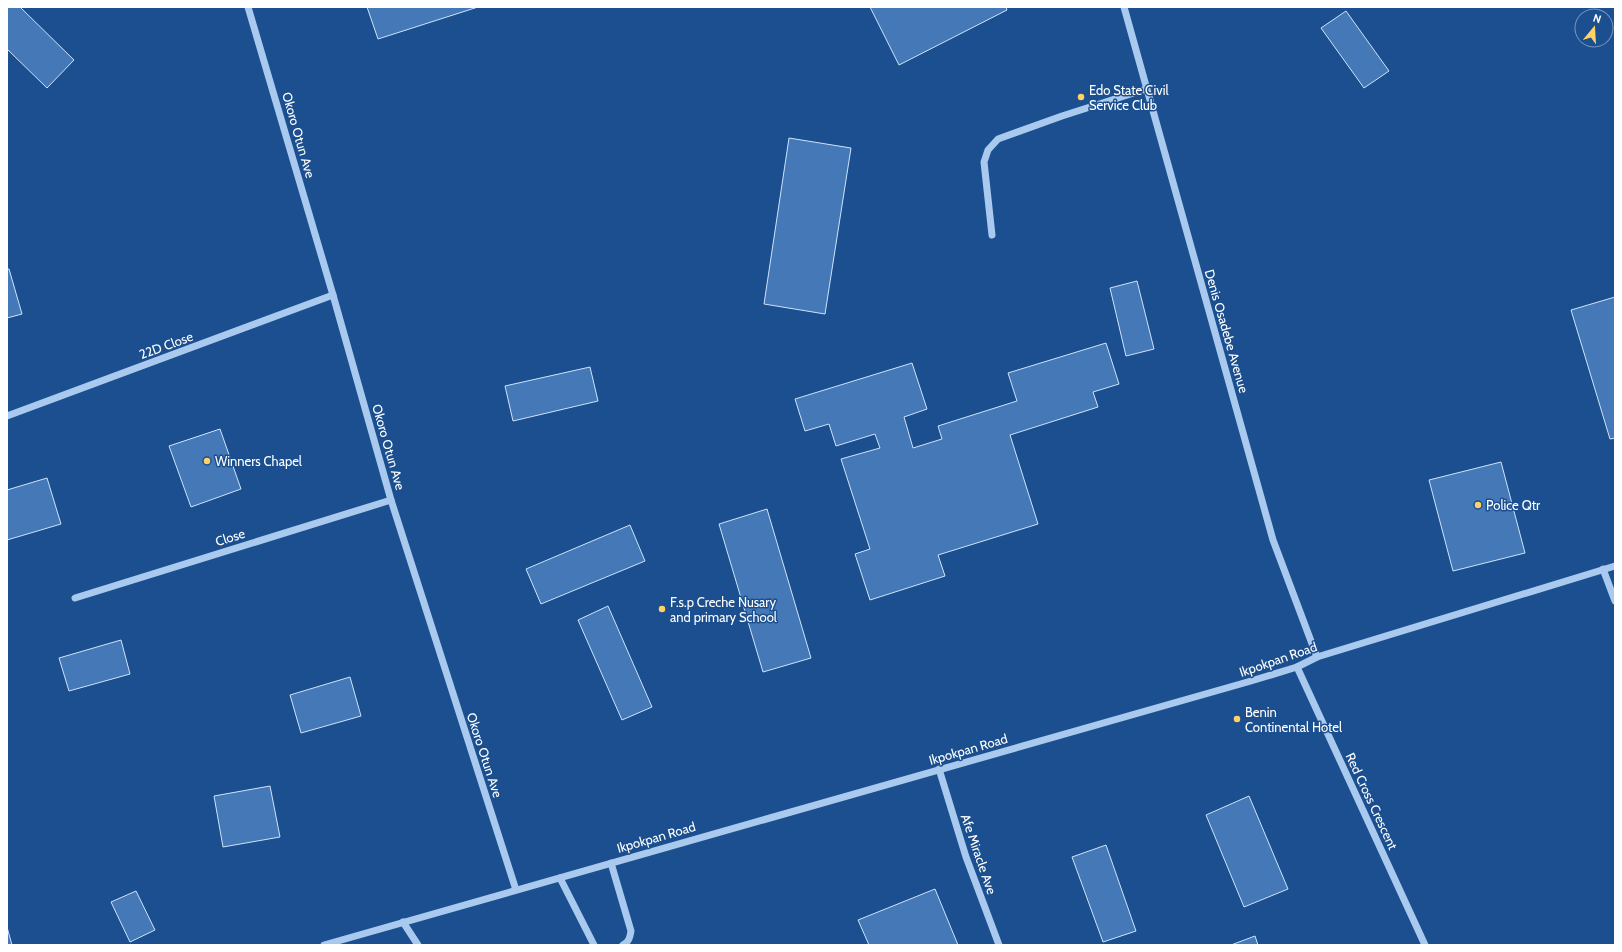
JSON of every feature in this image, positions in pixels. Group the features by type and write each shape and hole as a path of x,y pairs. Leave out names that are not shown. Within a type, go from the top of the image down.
{"street":[{"name":"Okoro Otun Ave","path":"248,7 333,295 391,500 516,890"},
{"name":"Denis Osadebe Avenue","path":"1124,7 1273,540 1317,657"},
{"path":"992,235 984,162 988,150 998,139 1062,116 1146,89"},
{"name":"22D Close","path":"7,416 333,295"},
{"name":"Close","path":"75,598 391,500"},
{"name":"Ikpokpan Road","path":"324,945 1244,684 1297,667 1317,657 1615,566"},
{"path":"1603,569 1615,601"},
{"name":"Red Cross Crescent","path":"1297,667 1425,945"},
{"name":"Afe Miracle Ave","path":"939,770 966,857 999,945"},
{"path":"611,863 631,931 630,938 626,944 623,945"},
{"path":"560,878 594,945"},
{"path":"403,922 418,945"}],"building":[{"path":"7,7 20,7 74,60 47,88 7,49"},
{"path":"367,7 478,7 378,39"},
{"path":"870,7 1006,7 1007,10 899,65"},
{"path":"1346,11 1389,71 1364,88 1321,28"},
{"path":"789,138 851,148 825,314 764,304"},
{"path":"7,269 9,269 22,314 7,318"},
{"path":"1137,281 1154,349 1126,356 1110,288"},
{"path":"1615,297 1615,438 1610,439 1571,310"},
{"path":"1106,343 1119,384 1093,392 1098,407 1010,435 1038,524 938,555 945,576 870,600 855,554 870,549 841,459 880,448 875,434 836,446 829,424 805,431 795,399 912,363 927,409 904,417 913,448 942,439 938,426 1017,401 1008,373"},
{"path":"590,367 598,401 513,421 505,386"},
{"path":"220,429 241,489 191,507 169,446"},
{"path":"1501,462 1525,553 1453,571 1429,480"},
{"path":"47,478 61,524 7,540 7,490"},
{"path":"767,509 811,658 763,672 719,524"},
{"path":"630,525 645,561 541,604 526,569"},
{"path":"608,606 652,707 622,720 578,620"},
{"path":"121,640 130,674 69,691 59,658"},
{"path":"350,677 361,716 301,733 290,695"},
{"path":"270,786 280,837 223,847 214,796"},
{"path":"1249,796 1288,889 1244,907 1206,815"},
{"path":"1106,845 1136,931 1103,942 1072,857"},
{"path":"935,889 958,945 869,945 858,920"},
{"path":"136,891 155,930 130,942 111,902"},
{"path":"7,927 12,945 7,945"},
{"path":"1255,936 1258,945 1231,945"}],"place":[{"name":"Edo State Civil Service Club","path":"1081,97"},
{"name":"Winners Chapel","path":"207,461"},
{"name":"Police Qtr","path":"1478,505"},
{"name":"F.s.p Creche Nusary and primary School","path":"662,609"},
{"name":"Benin Continental Hotel","path":"1237,719"}]}
